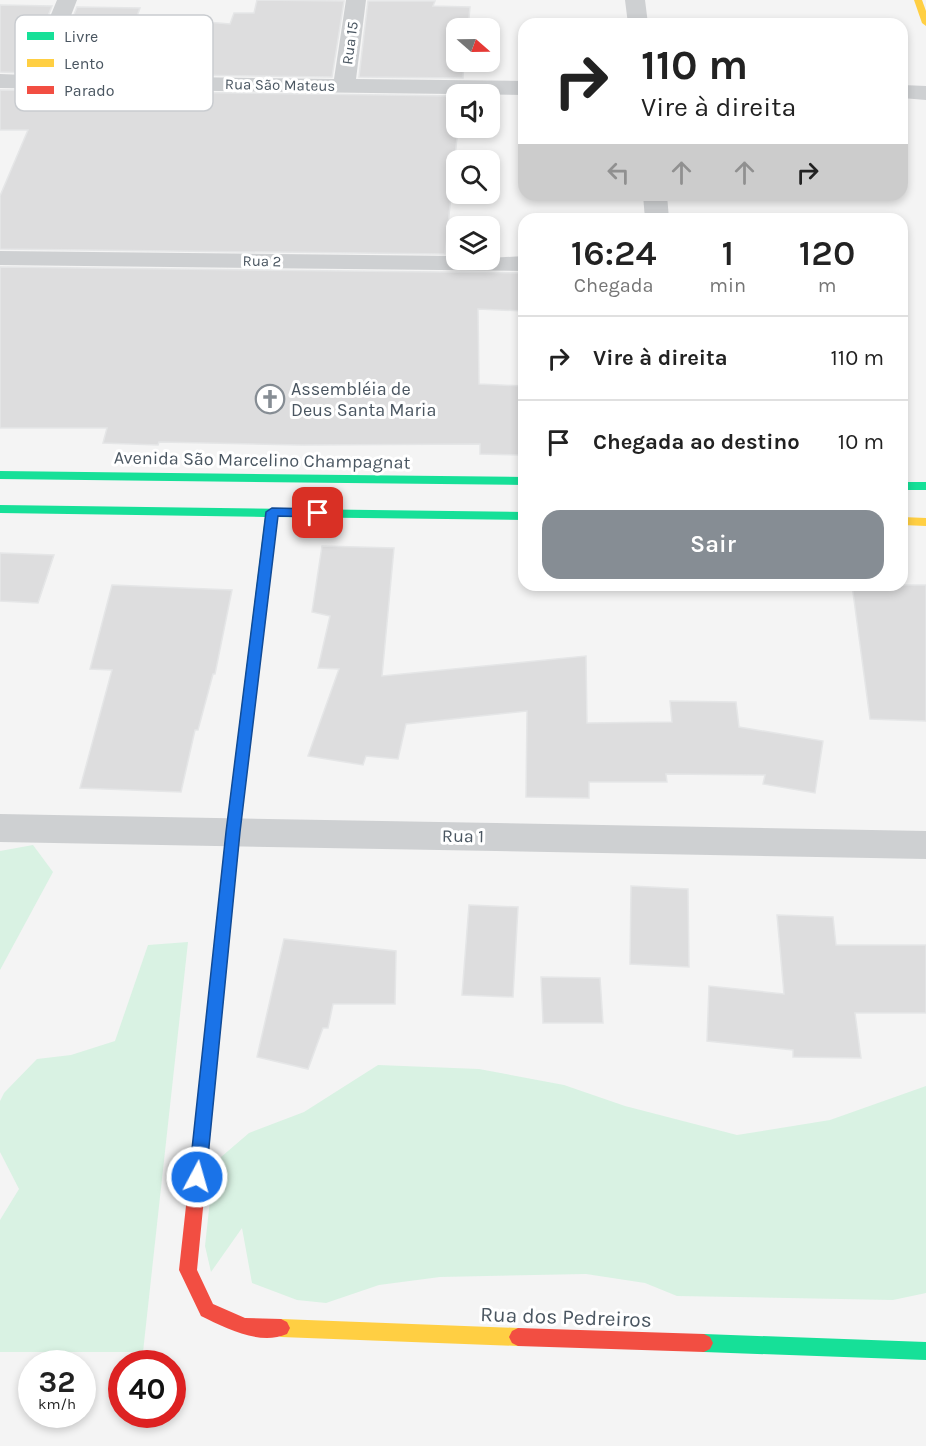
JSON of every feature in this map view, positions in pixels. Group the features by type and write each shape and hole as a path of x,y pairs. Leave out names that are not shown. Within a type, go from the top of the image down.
{"street":[{"path":"60,15 66,0"},
{"name":"Rua 15","path":"344,86 356,0"},
{"path":"635,0 637,18"},
{"name":"Rua São Mateus","path":"0,81 15,81"},
{"name":"Rua São Mateus","path":"213,84 518,88"},
{"path":"908,92 926,93"},
{"name":"Rua 2","path":"0,258 518,264"},
{"name":"Avenida São Marcelino Champagnat","path":"0,475 518,481"},
{"path":"908,486 926,486"},
{"path":"0,508 518,516"},
{"path":"233,832 272,512"},
{"path":"908,521 926,522"},
{"name":"Rua 1","path":"0,828 926,845"},
{"name":"Rua dos Pedreiros","path":"233,832 188,1270 207,1310 244,1327 926,1351"}],"green space":[{"path":"33,845 53,872 0,970 0,851"},
{"path":"188,942 143,1350 0,1352 0,1220 19,1189 0,1152 0,1101 4,1093 37,1059 71,1055 115,1041 148,945"},
{"path":"378,1065 479,1069 564,1085 625,1106 737,1135 830,1120 926,1086 926,1293 893,1300 677,1296 645,1283 586,1274 440,1277 379,1285 326,1303 297,1300 252,1283 242,1228 211,1272 205,1246 214,1163 249,1133 304,1112"}],"building":[{"path":"257,0 344,1 332,77 213,75 213,23 230,24 234,13 254,13"},
{"path":"368,1 435,1 433,6 470,7 469,18 446,18 446,72 463,72 463,78 359,77"},
{"path":"0,5 52,6 48,15 15,15 15,73 0,72"},
{"path":"77,7 140,8 137,15 74,15"},
{"path":"0,90 15,90 15,111 213,111 213,93 446,96 446,138 457,138 456,150 446,150 446,204 450,204 449,216 446,216 445,254 0,249 0,196 28,130 0,130"},
{"path":"0,267 518,273 518,311 478,309 479,384 518,386 518,455 480,454 480,444 302,445 159,442 158,445 103,443 107,428 0,428"},
{"path":"322,546 394,548 382,676 586,656 587,723 672,722 670,701 736,702 739,727 823,741 815,793 763,784 765,775 666,774 667,782 589,782 589,798 526,797 527,711 406,724 398,759 366,756 363,765 308,756 339,669 318,668 330,616 312,612"},
{"path":"0,553 54,555 38,603 0,601"},
{"path":"112,585 232,590 215,674 213,674 198,730 195,730 181,792 80,788 112,670 90,669"},
{"path":"908,585 926,585 926,721 870,719 853,591 908,591"},
{"path":"631,886 688,889 689,967 630,964"},
{"path":"469,905 518,907 513,997 462,995"},
{"path":"777,915 833,917 836,945 926,945 926,1013 855,1013 861,1058 793,1057 793,1050 707,1041 709,986 784,994"},
{"path":"284,939 396,951 395,1004 333,1004 328,1028 323,1028 308,1069 257,1057"},
{"path":"541,977 600,978 603,1023 543,1023"}],"traffic: fast":[{"path":"0,475 518,481"},
{"path":"908,486 926,486"},
{"path":"0,509 518,516"},
{"path":"205,1105 233,832 272,512"},
{"path":"704,1343 926,1351"}],"traffic: slow":[{"path":"918,0 926,23"},
{"path":"908,521 926,522"},
{"path":"281,1328 518,1337"}],"traffic: jam":[{"path":"205,1105 188,1270 207,1310 244,1327 281,1328"},
{"path":"518,1337 704,1343"}],"place":[{"name":"Assembléia de Deus Santa Maria","path":"270,399"}],"route":[{"path":"197,1177 233,832 272,512 318,513"}]}
